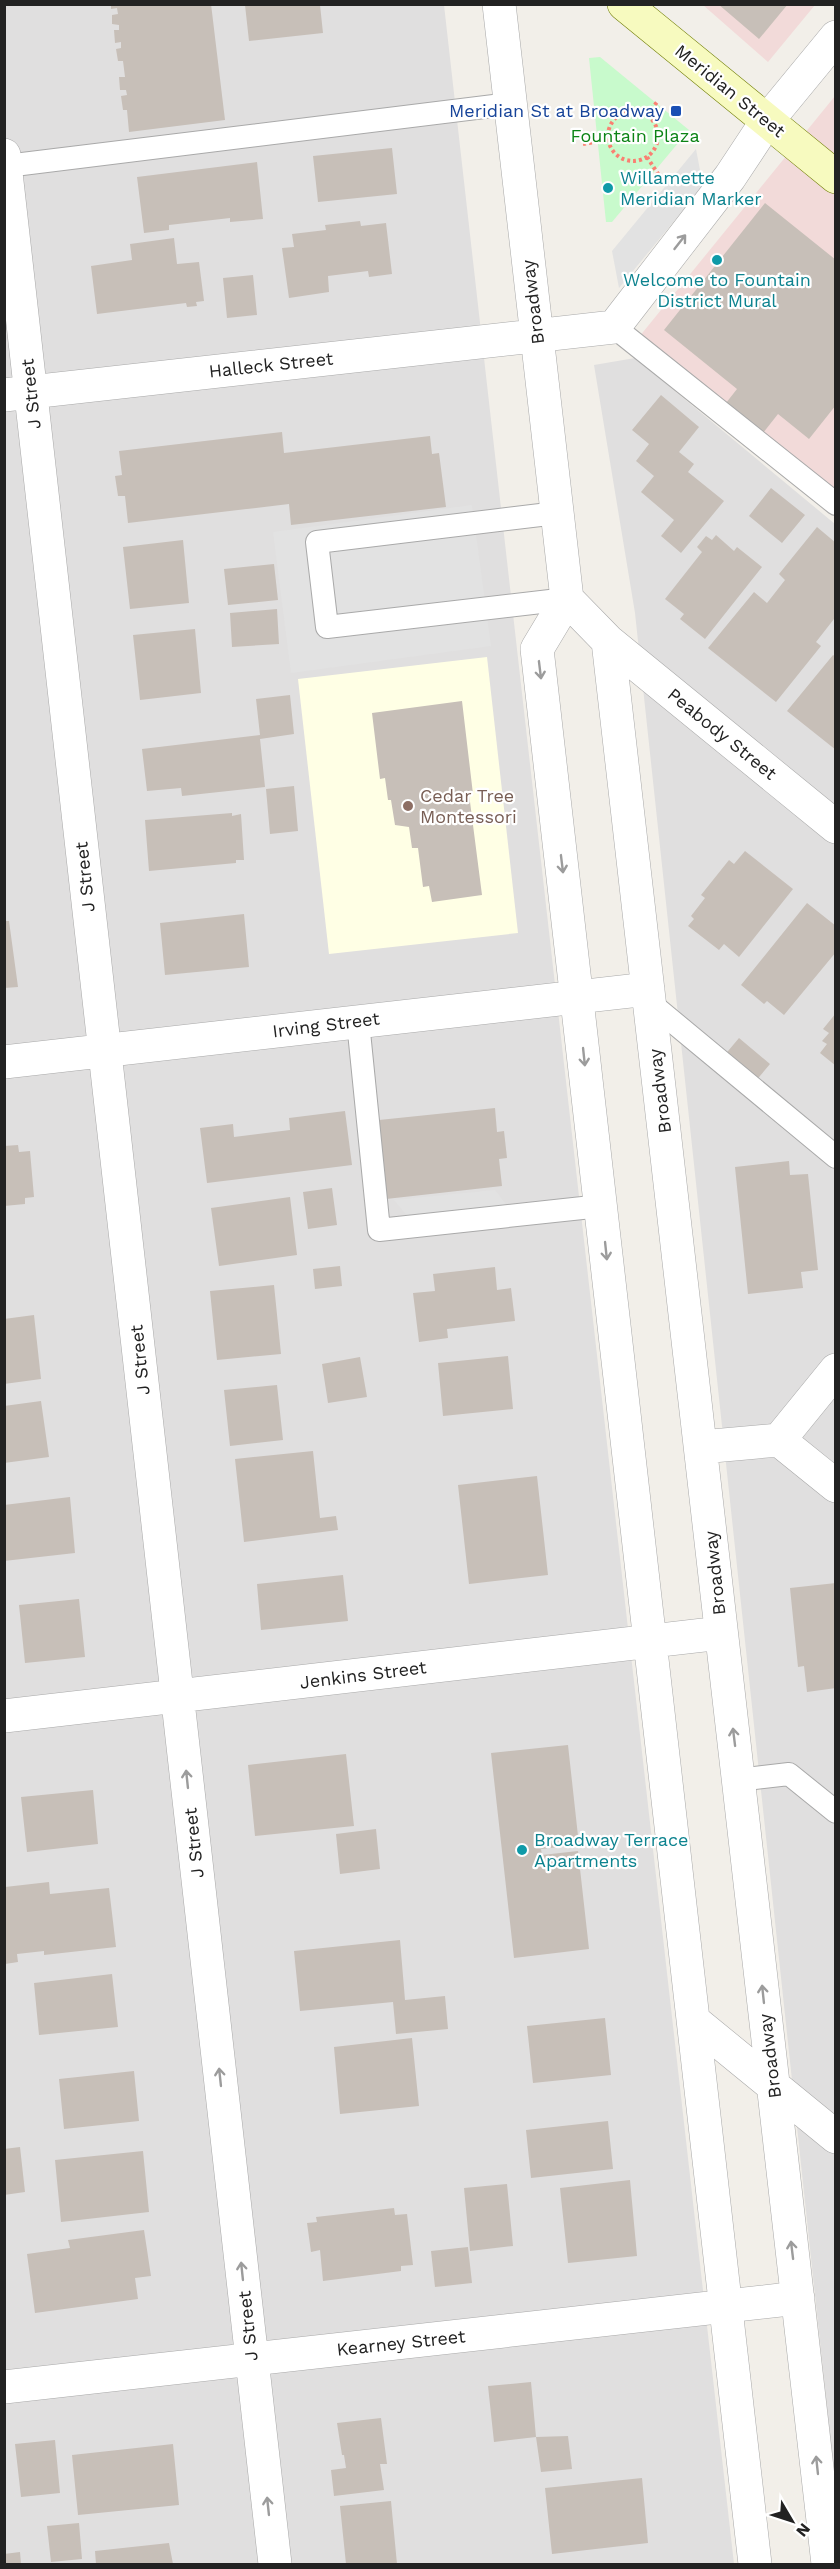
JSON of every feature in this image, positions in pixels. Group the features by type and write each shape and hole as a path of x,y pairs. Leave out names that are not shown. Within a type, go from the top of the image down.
{"street":[{"name":"Broadway","path":"499,4 567,599"},
{"name":"Meridian Street","path":"624,4 836,177"},
{"path":"614,327 730,177 767,121 836,37"},
{"name":"J Street","path":"5,160 18,394 105,1051 275,2565"},
{"name":"Halleck Street","path":"18,394 614,327"},
{"path":"608,641 567,599 537,650 755,2565"},
{"name":"Broadway","path":"608,641 828,2565"},
{"name":"Peabody Street","path":"608,641 836,827"},
{"name":"Irving Street","path":"4,1062 577,997 649,996"},
{"path":"779,1440 836,1370"},
{"path":"700,1447 779,1440 836,1486"},
{"name":"Jenkins Street","path":"4,1716 722,1634"},
{"path":"694,2021 836,2137"},
{"name":"Kearney Street","path":"4,2387 798,2298"}],"lane":[{"path":"5,160 510,104"},
{"path":"614,327 836,504"},
{"path":"557,513 317,542 327,627 567,599"},
{"path":"649,996 836,1157"},
{"path":"358,1022 379,1230 601,1206"},
{"path":"738,1780 789,1774 836,1812"}],"path":[{"path":"647,114 658,101"},
{"path":"631,111 647,114 653,120 658,136 653,151 647,157 631,161 622,159 611,148 608,140 608,132 615,117 631,111"},
{"path":"583,144 608,140"},
{"path":"647,157 662,180"}],"shaded area":[{"path":"5,5 444,5 734,2564 5,2564"},
{"path":"703,5 815,5 768,62"},
{"path":"835,96 835,497 639,337"},
{"path":"696,149 703,186 619,288 612,251"},
{"path":"635,358 835,524 835,2482 635,613 594,365"},
{"path":"472,505 491,646 291,673 273,532"},
{"name":"Cedar Tree Montessori","path":"487,657 518,933 329,954 298,679"},
{"path":"495,1190 518,1220 419,1230 394,1200"}],"green space":[{"name":"Fountain Plaza","path":"600,57 689,130 612,222 606,222 589,58"}],"building":[{"path":"111,4 211,4 225,120 129,132 127,110 123,110 121,96 127,95 126,90 120,90 119,77 125,77 123,61 118,61 116,49 121,48 121,42 115,43 114,30 119,30 119,25 112,24 112,15 118,14 117,8 111,9"},
{"path":"718,4 788,4 759,39"},
{"path":"245,5 320,5 323,33 249,41"},
{"path":"392,148 397,194 318,202 313,156"},
{"path":"257,162 263,219 230,222 230,218 169,225 169,230 144,233 137,177"},
{"path":"765,203 836,260 836,405 809,439 778,414 763,433 726,403 737,389 664,330"},
{"path":"360,221 361,226 386,223 392,274 369,277 368,271 328,276 329,292 289,298 282,248 294,247 292,234 326,230 325,225"},
{"path":"174,238 177,264 199,262 204,301 196,302 197,306 187,307 186,303 97,314 91,266 132,260 130,244"},
{"path":"253,275 257,315 227,318 223,278"},
{"path":"661,395 699,427 679,452 694,464 688,472 724,501 681,553 661,536 674,520 641,492 654,476 636,461 649,444 632,430"},
{"path":"282,432 284,453 430,436 432,454 439,453 446,507 291,525 289,504 128,523 125,496 118,496 115,476 122,475 119,451"},
{"path":"771,488 805,515 782,543 749,516"},
{"path":"817,527 836,543 836,621 834,619 816,642 821,646 776,702 708,648 754,592 767,603 785,580 779,574"},
{"path":"716,535 734,551 737,547 762,567 705,639 680,619 684,614 665,599 702,552 697,547 706,536 712,540"},
{"path":"183,540 189,603 130,609 123,547"},
{"path":"274,564 278,600 228,605 224,569"},
{"path":"277,609 279,644 232,647 230,613"},
{"path":"195,629 201,693 140,700 133,635"},
{"path":"833,655 836,657 836,750 787,711"},
{"path":"290,695 294,734 260,739 265,787 182,796 181,788 147,791 142,749 260,735 256,699"},
{"path":"462,701 473,794 469,794 482,895 432,902 429,886 423,887 418,848 412,848 409,827 395,825 385,778 380,779 372,713"},
{"path":"294,786 298,831 270,834 266,789"},
{"path":"232,813 232,816 241,814 244,860 236,860 236,863 149,871 145,820"},
{"path":"745,851 793,889 739,957 724,944 719,950 688,926 694,919 691,916 705,898 701,895 729,860 734,864"},
{"path":"807,903 836,926 836,952 784,1015 767,1001 764,1004 741,985"},
{"path":"244,914 249,967 165,975 160,923"},
{"path":"4,921 9,921 18,987 4,988"},
{"path":"836,1013 836,1066 820,1053 827,1044 822,1041 829,1033 823,1029"},
{"path":"739,1038 770,1064 754,1083 723,1057"},
{"path":"495,1108 497,1132 504,1131 507,1158 499,1159 502,1186 386,1199 379,1120"},
{"path":"345,1111 352,1165 207,1183 200,1128 233,1124 234,1137 290,1130 289,1118"},
{"path":"18,1145 19,1152 30,1151 34,1197 25,1198 25,1204 4,1206 4,1146"},
{"path":"789,1161 790,1175 808,1174 818,1270 801,1272 803,1288 748,1294 735,1167"},
{"path":"332,1188 337,1225 308,1229 303,1192"},
{"path":"290,1197 297,1255 219,1266 211,1208"},
{"path":"340,1266 342,1286 315,1289 313,1269"},
{"path":"495,1267 497,1290 511,1288 515,1321 447,1329 448,1338 419,1342 413,1293 435,1291 433,1274"},
{"path":"274,1285 281,1354 217,1360 210,1291"},
{"path":"34,1315 41,1379 4,1384 4,1319"},
{"path":"508,1356 513,1409 443,1416 438,1363"},
{"path":"360,1357 367,1397 328,1403 322,1364"},
{"path":"277,1385 283,1440 230,1446 224,1390"},
{"path":"41,1401 49,1457 4,1463 4,1406"},
{"path":"313,1451 320,1518 336,1516 338,1530 244,1542 235,1459"},
{"path":"537,1476 548,1575 469,1584 458,1485"},
{"path":"70,1497 75,1553 4,1561 4,1505"},
{"path":"343,1575 348,1621 261,1630 257,1584"},
{"path":"836,1583 836,1688 807,1692 804,1666 798,1667 790,1588"},
{"path":"79,1599 85,1657 25,1663 19,1605"},
{"name":"Broadway Terrace Apartments","path":"568,1745 579,1845 541,1849 542,1855 578,1851 589,1949 514,1958 491,1753"},
{"path":"346,1754 354,1826 255,1836 248,1765"},
{"path":"93,1790 98,1844 27,1852 21,1797"},
{"path":"376,1829 380,1869 340,1874 336,1834"},
{"path":"49,1882 50,1894 109,1888 116,1947 44,1955 44,1951 17,1954 18,1962 5,1964 5,1887"},
{"path":"400,1940 405,2000 445,1996 448,2029 396,2034 393,2002 300,2011 294,1951"},
{"path":"112,1974 118,2027 39,2035 34,1983"},
{"path":"605,2018 611,2075 533,2083 527,2026"},
{"path":"412,2038 419,2106 340,2114 334,2047"},
{"path":"134,2071 139,2121 64,2129 59,2079"},
{"path":"608,2121 613,2169 531,2178 526,2130"},
{"path":"20,2147 25,2192 4,2195 4,2149"},
{"path":"143,2151 149,2212 61,2222 55,2160"},
{"path":"630,2180 637,2256 568,2263 560,2188"},
{"path":"507,2184 513,2246 470,2251 464,2188"},
{"path":"394,2208 395,2215 407,2214 413,2265 401,2266 401,2271 323,2281 320,2250 311,2252 307,2223 317,2222 316,2217"},
{"path":"144,2230 151,2276 135,2278 138,2299 35,2313 27,2254 70,2248 68,2240"},
{"path":"468,2247 472,2283 435,2287 431,2251"},
{"path":"531,2382 536,2437 494,2442 488,2386"},
{"path":"381,2418 387,2464 380,2464 384,2490 334,2496 331,2470 346,2468 337,2423"},
{"path":"568,2436 572,2469 541,2472 536,2437"},
{"path":"55,2440 60,2493 21,2497 15,2444"},
{"path":"173,2444 179,2505 78,2515 72,2455"},
{"path":"642,2478 648,2543 552,2554 545,2488"},
{"path":"391,2501 397,2564 346,2564 340,2506"},
{"path":"79,2523 82,2559 51,2562 47,2526"},
{"path":"169,2543 173,2564 96,2564 95,2551"},
{"path":"20,2552 21,2564 4,2564 4,2554"}],"place":[{"name":"Meridian St at Broadway","path":"676,111"},
{"name":"Willamette Meridian Marker","path":"608,188"},
{"name":"Welcome to Fountain District Mural","path":"717,260"},
{"name":"Cedar Tree Montessori","path":"408,806"},
{"name":"Broadway Terrace Apartments","path":"522,1850"}]}
